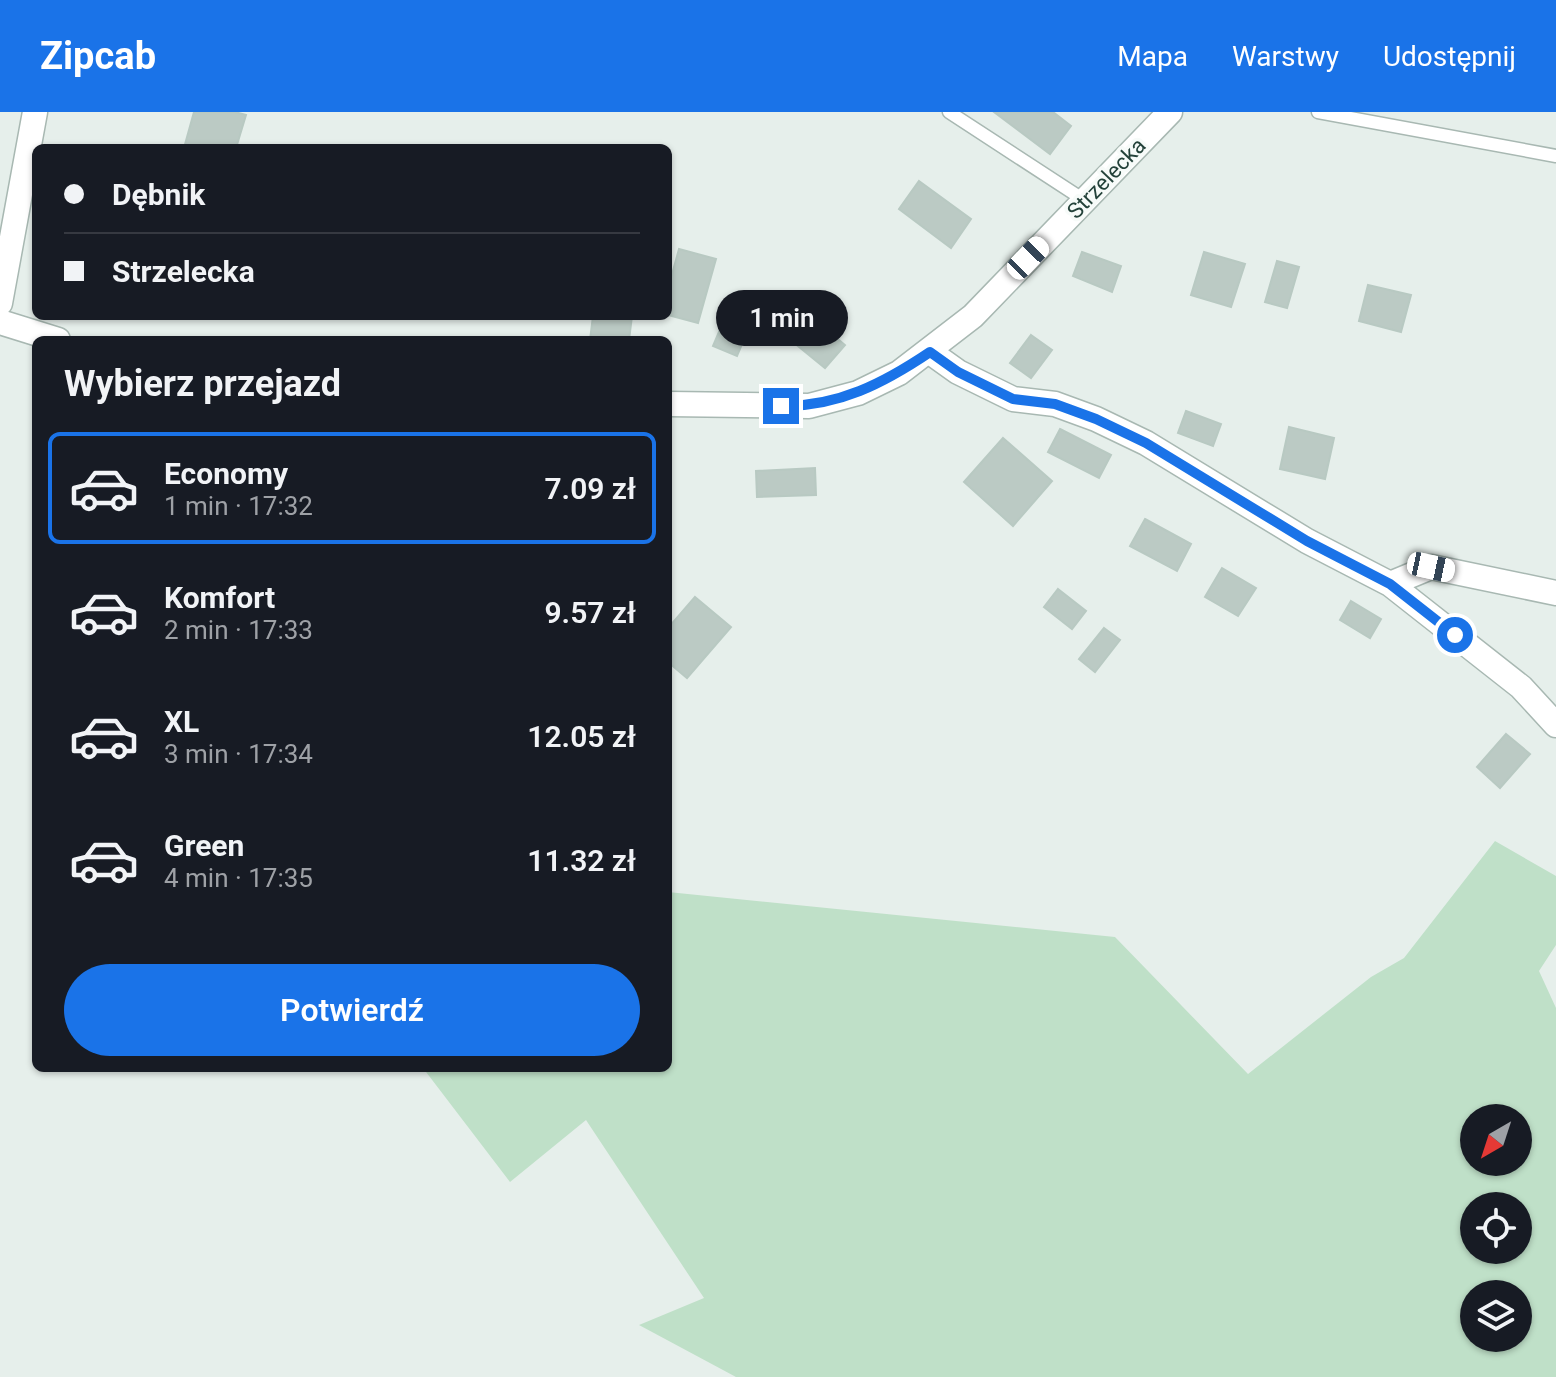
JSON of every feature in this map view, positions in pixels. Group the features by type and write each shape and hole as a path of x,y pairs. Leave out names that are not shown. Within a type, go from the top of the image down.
{"street":[{"path":"0,303 35,112"},
{"name":"Strzelecka","path":"672,404 809,406 858,393 899,373 973,316 1170,112"},
{"path":"0,322 45,336"},
{"path":"930,352 958,372 1013,399 1055,404 1146,443 1307,541 1390,584 1521,687 1556,725"},
{"path":"1390,584 1431,567 1556,593"}],"lane":[{"path":"949,112 1084,200"},
{"path":"1318,112 1556,156"}],"green space":[{"path":"1495,841 1556,876 1556,945 1539,971 1556,1008 1556,1377 736,1377 639,1325 704,1298 586,1120 510,1182 426,1072 672,1072 672,892 1115,937 1248,1074 1371,977 1404,958"}],"building":[{"path":"194,112 246,115 237,144 185,144"},
{"path":"994,112 1053,112 1071,126 1050,154"},
{"path":"919,181 971,219 951,248 899,209"},
{"path":"679,249 716,259 698,323 672,316 672,274"},
{"path":"1082,252 1121,266 1112,292 1073,276"},
{"path":"1204,252 1245,264 1231,307 1191,295"},
{"path":"1277,261 1299,267 1287,308 1265,302"},
{"path":"1368,285 1411,295 1401,332 1359,321"},
{"path":"732,301 756,311 737,356 713,346"},
{"path":"807,313 845,345 825,368 787,337"},
{"path":"592,320 632,320 630,336 590,336"},
{"path":"1031,335 1052,350 1031,378 1010,363"},
{"path":"1186,411 1221,424 1213,446 1178,433"},
{"path":"1289,427 1334,438 1325,479 1280,469"},
{"path":"1060,429 1111,455 1099,478 1048,452"},
{"path":"1003,438 1052,481 1013,526 964,482"},
{"path":"815,468 816,495 757,497 756,471"},
{"path":"1145,519 1191,544 1177,571 1130,546"},
{"path":"1222,568 1256,588 1238,616 1205,597"},
{"path":"1058,589 1086,611 1072,629 1044,607"},
{"path":"695,597 731,627 687,678 672,665 672,623"},
{"path":"1351,601 1381,619 1370,638 1340,620"},
{"path":"1104,628 1120,640 1095,672 1079,659"},
{"path":"1506,734 1530,754 1500,788 1477,767"}],"route":[{"path":"781,406 809,406 858,393 899,373 930,352 958,372 1013,399 1055,404 1146,443 1307,541 1390,584 1455,635"}]}
